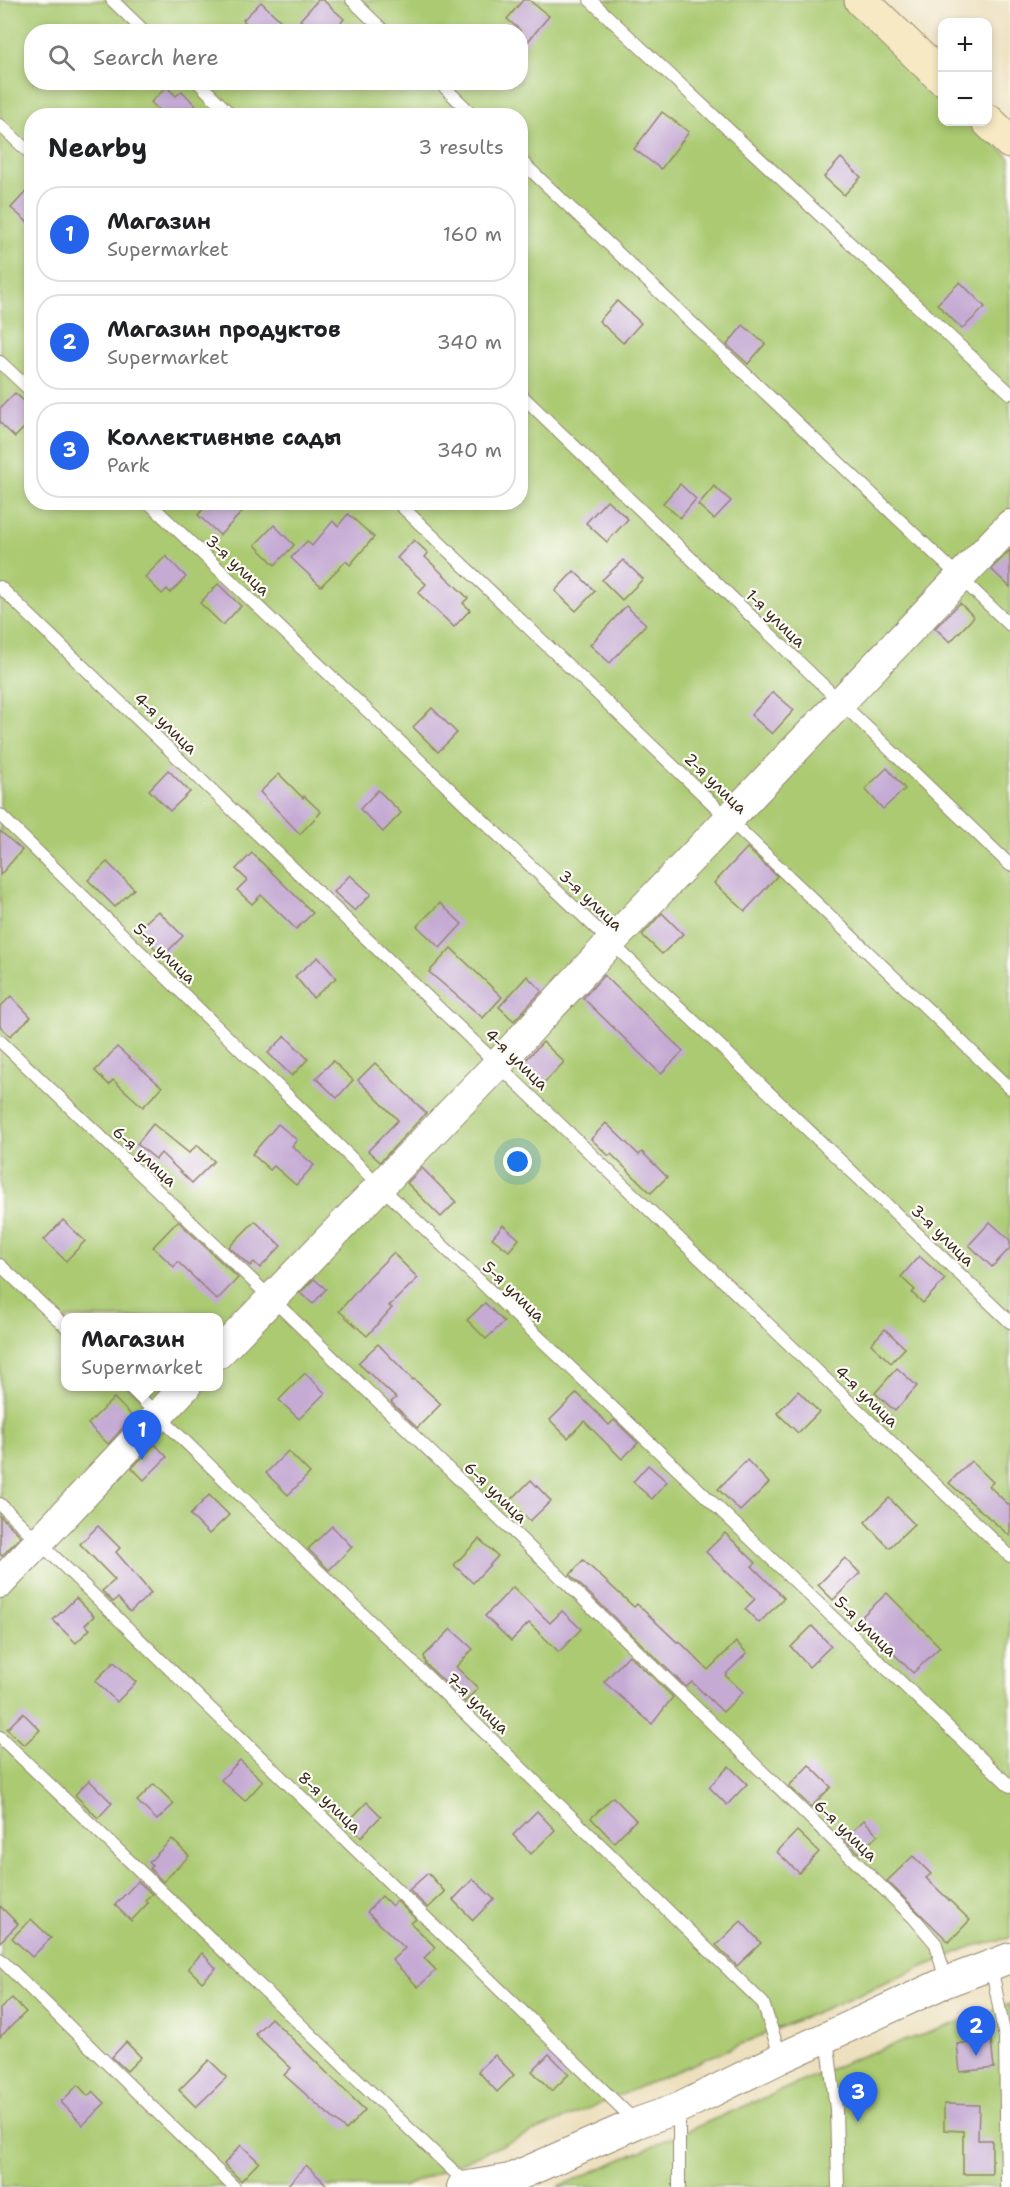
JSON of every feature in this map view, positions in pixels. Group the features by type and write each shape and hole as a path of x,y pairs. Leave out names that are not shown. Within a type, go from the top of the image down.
{"main road":[{"path":"861,0 938,74"},
{"path":"992,126 1010,142"}],"street":[{"path":"223,1349 498,1064 611,942 1010,525"},
{"path":"0,1583 181,1391"},
{"path":"465,2186 510,2183 637,2123 679,2108 946,1982 1000,1961"}],"lane":[{"path":"112,0 137,24"},
{"path":"352,0 377,24"},
{"path":"590,0 1010,393"},
{"path":"206,90 224,108"},
{"path":"447,90 466,108"},
{"path":"0,124 24,146"},
{"path":"528,168 1010,625"},
{"path":"0,362 24,384"},
{"name":"1-я улица","path":"528,402 1010,865"},
{"name":"3-я улица","path":"156,510 1010,1322"},
{"name":"2-я улица","path":"406,510 1010,1088"},
{"name":"4-я улица","path":"0,587 1010,1556"},
{"name":"5-я улица","path":"0,815 379,1185 1010,1786"},
{"name":"6-я улица","path":"0,1041 271,1298 914,1918 936,1944 946,1982"},
{"path":"0,1265 61,1322"},
{"name":"7-я улица","path":"133,1391 763,2003 781,2058"},
{"name":"8-я улица","path":"0,1504 637,2123"},
{"path":"0,1737 465,2186"},
{"path":"0,1959 234,2187"},
{"path":"1000,1961 1005,2037 1007,2187"},
{"path":"827,2037 836,2109 838,2187"},
{"path":"679,2108 679,2187"}],"green space":[{"path":"0,0 845,0 938,90 938,126 976,126 1010,158 1010,1938 973,1946 403,2187 0,2187"},
{"path":"1010,2004 1010,2187 557,2187 856,2058"}],"building":[{"path":"318,0 323,0 344,19 340,24 305,24 300,20"},
{"path":"523,0 529,0 549,16 528,41 528,24 513,24 507,19"},
{"path":"261,2 284,24 247,24 243,20"},
{"path":"164,90 170,90 176,96 182,91 196,106 194,108 157,108 151,102"},
{"path":"662,112 689,132 661,169 634,149"},
{"path":"841,158 861,177 844,195 824,177"},
{"path":"24,194 24,219 11,208"},
{"path":"960,282 985,307 962,329 937,304"},
{"path":"617,301 641,323 623,343 599,321"},
{"path":"743,325 765,344 748,364 727,345"},
{"path":"15,393 24,401 24,428 15,437 0,423 0,408"},
{"path":"680,484 696,499 680,518 663,503"},
{"path":"714,486 731,501 714,519 698,505"},
{"path":"607,500 628,519 607,542 586,523"},
{"path":"202,510 240,510 242,512 220,535 198,515"},
{"path":"348,514 374,537 350,565 346,561 321,586 291,558 307,541 312,546 333,521 338,526"},
{"path":"274,525 294,545 275,565 255,545"},
{"path":"414,540 428,553 425,557 468,598 463,603 470,610 454,627 418,593 426,584 397,558"},
{"path":"1010,550 1010,587 991,569"},
{"path":"166,556 186,577 170,593 167,589 162,594 145,577"},
{"path":"623,560 643,579 622,600 602,580"},
{"path":"574,571 595,591 576,611 555,591"},
{"path":"218,584 241,606 223,625 200,603"},
{"path":"960,603 974,617 950,642 935,628"},
{"path":"626,606 646,624 610,663 590,645"},
{"path":"773,692 794,710 772,734 751,715"},
{"path":"432,708 457,733 438,752 413,727"},
{"path":"887,768 905,789 883,809 865,789"},
{"path":"168,770 190,792 170,811 149,790"},
{"path":"279,774 321,812 300,834 260,792"},
{"path":"378,790 401,813 383,832 360,809"},
{"path":"0,831 22,850 0,875"},
{"path":"747,848 777,876 745,911 714,883"},
{"path":"252,853 313,913 296,929 261,895 252,904 237,890 247,880 236,869"},
{"path":"107,862 134,889 115,907 88,880"},
{"path":"350,875 371,894 355,911 334,892"},
{"path":"440,903 462,924 440,948 417,926"},
{"path":"158,911 183,936 163,956 137,930"},
{"path":"662,913 683,934 662,954 642,935"},
{"path":"451,948 502,997 483,1018 429,972"},
{"path":"318,957 336,978 313,998 295,976"},
{"path":"604,975 683,1051 661,1074 583,998"},
{"path":"527,976 542,991 514,1021 499,1007"},
{"path":"11,996 31,1017 10,1036 0,1026 0,1007"},
{"path":"285,1036 308,1059 292,1076 268,1053"},
{"path":"543,1042 564,1062 543,1084 522,1064"},
{"path":"117,1047 162,1087 143,1107 113,1080 109,1085 95,1071"},
{"path":"333,1061 353,1080 337,1098 316,1078"},
{"path":"375,1063 426,1113 380,1162 368,1151 398,1120 358,1080"},
{"path":"606,1123 639,1155 642,1152 667,1177 651,1193 611,1154 609,1156 591,1139"},
{"path":"153,1124 189,1153 197,1145 214,1161 192,1183 161,1153 156,1159 137,1144"},
{"path":"278,1124 297,1140 292,1146 314,1165 296,1185 274,1166 270,1170 252,1154"},
{"path":"422,1168 456,1202 441,1217 407,1183"},
{"path":"63,1220 85,1241 66,1261 44,1240"},
{"path":"178,1221 238,1278 217,1300 178,1262 174,1267 153,1247"},
{"path":"255,1221 281,1246 260,1268 254,1262 250,1266 229,1247"},
{"path":"990,1222 1010,1240 1010,1248 992,1267 969,1245"},
{"path":"503,1225 519,1239 509,1251 492,1238"},
{"path":"393,1253 418,1278 389,1306 392,1308 367,1336 339,1311"},
{"path":"919,1256 945,1279 923,1303 912,1293 915,1290 901,1277"},
{"path":"314,1279 326,1289 313,1304 300,1293"},
{"path":"485,1303 504,1322 486,1339 467,1320"},
{"path":"885,1329 905,1348 891,1363 871,1344"},
{"path":"378,1344 413,1380 441,1404 417,1428 391,1402 396,1398 358,1363"},
{"path":"897,1368 917,1386 895,1411 875,1393"},
{"path":"305,1373 325,1393 299,1419 279,1400"},
{"path":"798,1391 819,1412 798,1433 777,1413"},
{"path":"577,1393 609,1425 614,1420 638,1443 622,1459 584,1421 568,1438 550,1420"},
{"path":"114,1398 133,1417 108,1444 88,1424"},
{"path":"155,1444 167,1457 144,1480 132,1468"},
{"path":"288,1451 310,1473 288,1495 266,1473"},
{"path":"747,1460 769,1483 740,1511 718,1489"},
{"path":"971,1461 993,1482 989,1486 1010,1506 1010,1536 949,1483"},
{"path":"648,1465 667,1482 652,1499 633,1482"},
{"path":"531,1480 551,1501 530,1521 510,1501"},
{"path":"209,1495 229,1515 209,1534 190,1515"},
{"path":"889,1498 914,1524 889,1548 865,1522"},
{"path":"0,1516 21,1536 2,1556 0,1554"},
{"path":"98,1526 120,1548 116,1552 151,1593 130,1612 118,1598 113,1602 102,1591 115,1580 80,1544"},
{"path":"332,1526 352,1547 329,1570 308,1549"},
{"path":"725,1533 756,1563 752,1566 784,1598 759,1623 745,1609 755,1599 706,1552"},
{"path":"479,1539 498,1556 473,1583 454,1565"},
{"path":"845,1558 860,1573 833,1600 818,1585"},
{"path":"583,1560 634,1607 637,1604 708,1670 736,1642 747,1653 725,1675 743,1692 723,1712 692,1682 686,1687 570,1575"},
{"path":"513,1587 550,1623 562,1611 581,1629 559,1652 529,1623 511,1641 485,1616"},
{"path":"887,1593 940,1647 913,1673 878,1638 875,1641 857,1621"},
{"path":"76,1598 94,1616 85,1625 90,1629 76,1643 53,1620"},
{"path":"812,1626 831,1646 809,1667 791,1647"},
{"path":"451,1629 473,1649 456,1667 478,1688 465,1702 426,1664 424,1656"},
{"path":"629,1655 673,1697 652,1724 604,1682"},
{"path":"114,1662 136,1682 117,1702 95,1681"},
{"path":"23,1713 40,1730 24,1745 7,1729"},
{"path":"240,1760 263,1781 245,1801 221,1780"},
{"path":"809,1765 831,1787 811,1807 789,1786"},
{"path":"729,1766 747,1784 727,1805 709,1787"},
{"path":"89,1780 112,1803 98,1818 75,1795"},
{"path":"154,1784 174,1804 157,1820 137,1801"},
{"path":"613,1797 636,1820 614,1842 591,1818"},
{"path":"367,1802 381,1816 361,1837 347,1823"},
{"path":"537,1811 555,1830 531,1854 513,1835"},
{"path":"864,1820 878,1835 859,1853 844,1839"},
{"path":"797,1831 819,1852 799,1873 777,1852"},
{"path":"172,1839 189,1856 163,1882 150,1869 152,1866 149,1862"},
{"path":"913,1856 931,1874 926,1878 970,1920 949,1942 887,1881"},
{"path":"428,1873 445,1892 428,1908 409,1890"},
{"path":"473,1879 494,1899 473,1920 453,1900"},
{"path":"138,1881 152,1894 145,1900 148,1903 131,1921 115,1905"},
{"path":"382,1896 392,1906 397,1901 416,1919 411,1923 435,1947 424,1958 436,1970 418,1987 392,1960 405,1948 367,1912"},
{"path":"0,1906 18,1924 0,1942"},
{"path":"31,1919 51,1938 32,1957 12,1938"},
{"path":"741,1921 761,1943 737,1966 716,1945"},
{"path":"202,1953 216,1968 202,1982 188,1968"},
{"path":"12,1998 26,2012 0,2037 0,2009"},
{"path":"271,2018 365,2110 346,2130 284,2075 291,2068 255,2034"},
{"path":"991,2040 994,2068 960,2072 957,2044"},
{"path":"126,2042 141,2057 127,2071 112,2057"},
{"path":"549,2054 569,2074 552,2091 532,2071"},
{"path":"495,2055 514,2075 497,2092 478,2071"},
{"path":"209,2060 227,2077 196,2107 179,2090"},
{"path":"78,2085 88,2096 93,2091 105,2103 83,2125 61,2102"},
{"path":"944,2104 979,2105 978,2140 992,2140 992,2174 963,2174 963,2131 944,2130"},
{"path":"241,2145 259,2162 241,2181 224,2164"},
{"path":"306,2165 329,2187 286,2187"}],"place":[{"name":"Магазин","path":"142,1460"},
{"name":"Магазин продуктов","path":"976,2056"},
{"name":"Коллективные сады","path":"858,2122"}]}
